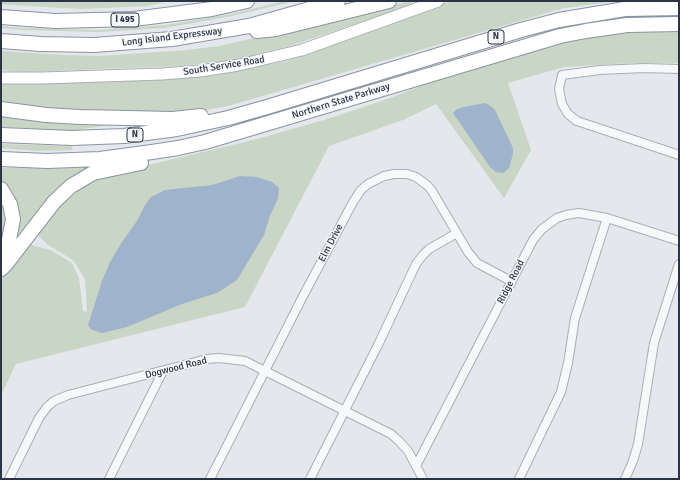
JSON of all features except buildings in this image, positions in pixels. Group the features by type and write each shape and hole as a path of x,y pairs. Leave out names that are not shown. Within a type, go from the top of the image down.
{"highway":[{"name":"I 495","path":"1,17 55,21 108,21 212,9 247,1"},
{"name":"Long Island Expressway","path":"1,41 41,44 94,45 147,42 198,36 262,23 338,1"},
{"path":"198,36 276,29 389,1"},
{"name":"Northern State Parkway","path":"1,135 72,138 151,133 203,124 267,107 521,30 559,20 626,9 679,8"},
{"name":"Northern State Parkway","path":"1,159 47,161 100,159 152,152 204,142 547,39 613,27 679,24"},
{"path":"1,109 52,116 173,119 200,116 226,110 267,107"},
{"path":"1,269 52,205 65,190 77,181 86,176 102,171 168,158 204,142"},
{"path":"1,189 10,204 13,219 9,240 1,254"}],"main road":[{"name":"South Service Road","path":"1,78 50,78 162,74 200,71 239,65 278,57 308,48 438,1"}],"street":[{"path":"679,69 644,68 600,70 562,75 559,89 562,104 572,118 592,127 679,155"},
{"name":"Elm Drive","path":"210,479 353,202 361,190 368,184 384,176 394,174 407,174 416,177 432,191 468,252 477,263 511,281"},
{"name":"Ridge Road","path":"416,466 511,281 533,240 542,229 551,222 566,215 579,213 607,218 679,241"},
{"path":"519,479 560,392 568,363 576,318 607,218"},
{"path":"310,479 416,264 429,249 457,233"},
{"path":"625,479 633,461 638,444 654,343 679,264"},
{"name":"Dogwood Road","path":"9,479 39,418 47,407 54,401 68,395 207,359 219,358 245,361 345,410 393,436 404,446 423,479"},
{"path":"108,479 163,371"}],"green space":[{"path":"1,1 169,1 148,6 81,9 9,5 1,4"},
{"path":"284,1 295,1 232,16 164,28 99,32 1,28 1,26 99,30 165,25 232,14"},
{"path":"410,1 413,4 293,45 232,60 181,66 25,72 1,70 1,51 100,56 187,50 220,46"},
{"path":"451,1 618,1 564,8 228,106 185,114 50,110 1,104 1,81 119,80 211,76 287,61"},
{"path":"644,31 679,31 679,63 632,63 564,67 508,83 531,150 504,198 436,104 403,120 329,146 245,307 16,364 1,395 1,274 27,244 51,250 72,263 79,278 83,311 87,312 85,279 73,260 48,245 36,233 59,202 106,172 148,165 257,139 324,120 390,98 442,78 552,45 594,37"},
{"path":"1,114 116,124 70,131 1,127"},
{"path":"1,144 71,146 73,150 38,151 1,148"},
{"path":"95,164 23,237 15,234 1,182 1,168 65,167"},
{"path":"1,195 10,217 1,245"}],"water":[{"path":"485,103 495,110 513,148 509,168 503,173 496,172 490,167 453,113 457,109"},
{"path":"240,176 257,177 272,182 279,188 278,198 264,235 237,280 217,293 182,304 127,327 102,333 92,330 88,325 102,281 110,262 151,197 165,190 212,185"}]}
